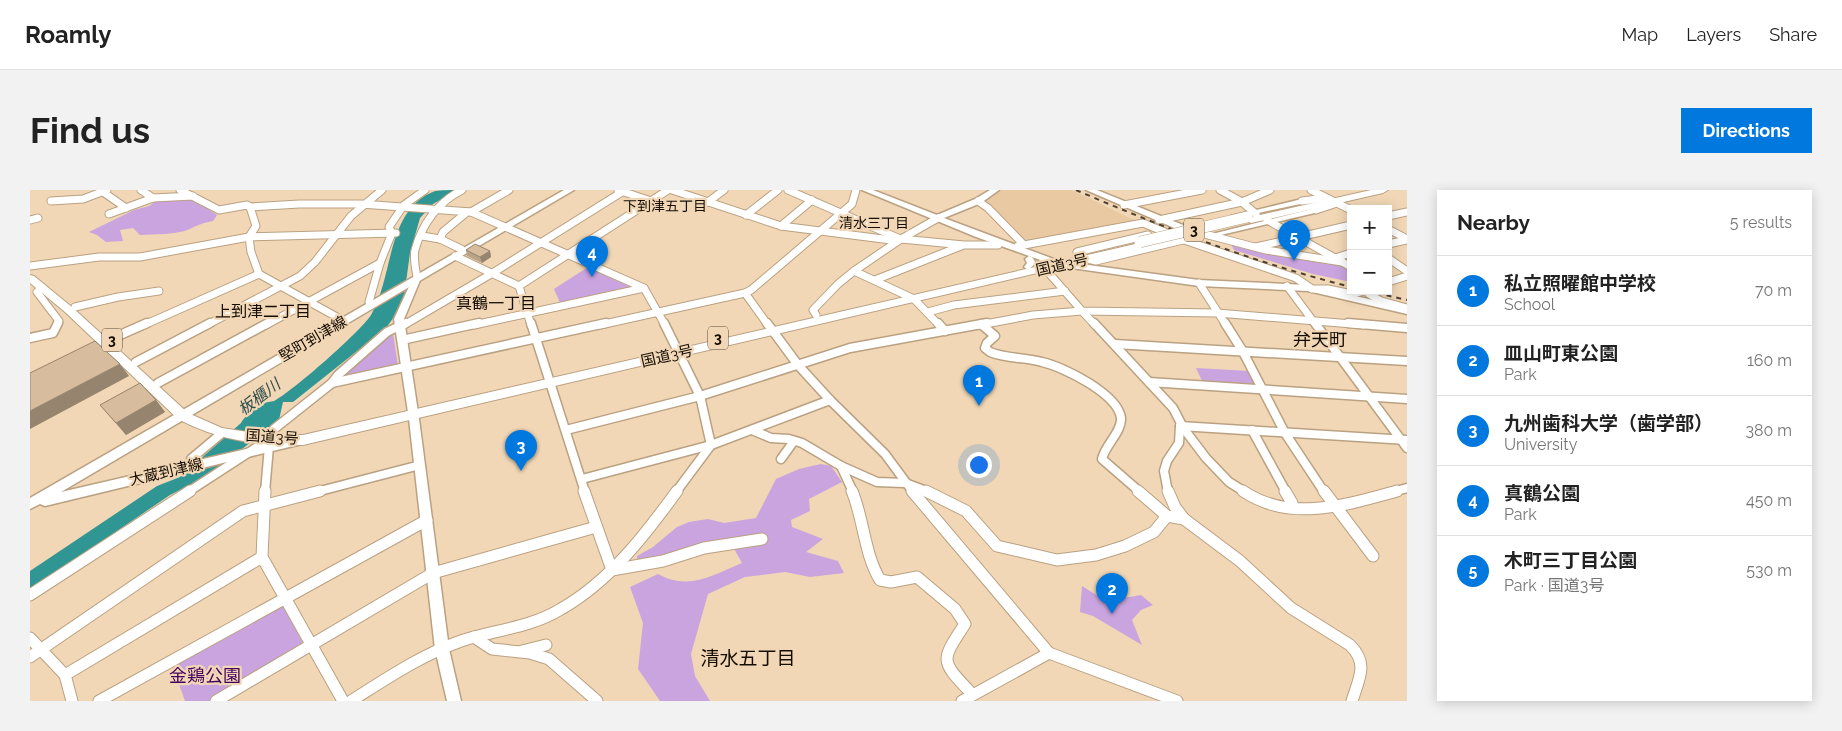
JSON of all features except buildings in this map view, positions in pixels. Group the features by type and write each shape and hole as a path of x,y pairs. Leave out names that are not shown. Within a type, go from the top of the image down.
{"highway":[{"name":"国道3号","path":"1330,200 1365,190"},
{"name":"国道3号","path":"30,278 206,428 265,439 300,437 1142,244 1252,216 1383,190"},
{"path":"1083,257 1098,269"},
{"name":"国道3号","path":"30,271 75,307 105,343 136,362 184,411"},
{"name":"国道3号","path":"771,329 816,315 910,297"}],"main road":[{"name":"堅町到津線","path":"30,498 458,253 563,190"},
{"name":"堅町到津線","path":"504,226 570,190"},
{"name":"堅町到津線","path":"30,505 184,411"},
{"name":"大蔵到津線","path":"30,498 52,491 191,461 240,453 265,439"},
{"name":"大蔵到津線","path":"30,505 191,461"}],"street":[{"path":"141,190 153,198"},
{"path":"180,190 195,196 219,210 248,206 361,204 469,212 644,288 679,350 700,396 711,445"},
{"path":"136,362 283,286 310,269 334,235 361,204 382,190"},
{"path":"394,233 389,227 402,206 412,197 425,190"},
{"path":"452,700 442,649 420,466 405,367 400,314 414,278 414,252 420,234 435,209 446,198 462,190"},
{"path":"440,239 443,232 469,212 509,190"},
{"path":"519,286 668,190"},
{"path":"672,190 781,226 891,240 901,239 964,245 1024,245 1142,223 1184,240 1296,278 1312,289 1328,289 1347,293"},
{"path":"708,202 724,190"},
{"path":"746,215 778,190"},
{"path":"788,190 901,239"},
{"path":"332,383 745,293 751,290 852,204 856,190"},
{"path":"866,190 1005,245 1044,265 1199,283 1288,286 1312,289 1407,309"},
{"path":"816,315 813,310 838,284 854,271 901,239 938,218 978,201 995,190"},
{"path":"1090,190 1159,220 1208,236 1255,248 1342,262"},
{"path":"1124,205 1202,190"},
{"path":"1220,190 1242,202 1252,216"},
{"path":"1159,220 1242,202 1270,190"},
{"path":"1311,190 1347,208"},
{"path":"51,201 83,199 105,191 126,208"},
{"path":"343,701 262,557 265,439 274,428 332,383 338,375 387,332 400,327 491,274 620,191 651,201"},
{"path":"109,214 153,198 195,196"},
{"path":"240,199 248,206 256,226 249,237 251,252 259,274 342,320"},
{"path":"781,226 812,200"},
{"path":"1182,228 1252,216 1302,201 1330,200"},
{"path":"1208,236 1328,207 1334,204 1330,200"},
{"path":"978,201 988,208 1024,245"},
{"path":"1392,215 1407,212"},
{"path":"30,220 38,218"},
{"path":"1268,220 1347,265"},
{"path":"1255,248 1347,226"},
{"path":"1392,231 1407,239"},
{"path":"1163,232 1077,252 1083,257 1096,261 1184,240"},
{"path":"30,266 99,258 140,257 249,237 394,233"},
{"path":"372,301 380,263 394,233"},
{"path":"420,234 440,239 491,274 519,286"},
{"path":"1392,243 1407,239"},
{"path":"875,280 964,245"},
{"path":"1005,245 1044,265 1098,269 1121,273"},
{"path":"1322,260 1347,255"},
{"path":"1392,261 1407,271"},
{"path":"158,383 380,263"},
{"path":"1044,265 1103,335 1115,344 1173,408 1180,426 1228,482 1258,501 1281,511 1335,508 1407,488"},
{"path":"854,271 910,297 928,312 945,331"},
{"path":"105,343 259,274"},
{"path":"1392,281 1406,277"},
{"path":"1199,283 1242,350 1285,433 1335,508 1372,556"},
{"path":"519,286 596,527 612,570"},
{"path":"1288,286 1404,440 1407,448"},
{"path":"30,338 53,333 60,321 37,292 43,288"},
{"path":"402,340 527,315 644,288"},
{"path":"75,307 102,300 159,291"},
{"path":"928,312 954,305 1065,291"},
{"path":"745,293 798,365 830,400 885,454 905,483 1049,653 1178,701"},
{"path":"1370,295 1376,299 1407,309"},
{"path":"566,430 700,396 850,348 1033,315 1082,311 1217,313 1407,328"},
{"path":"981,324 995,336 987,343 985,348 988,351 1009,357 1046,363 1101,390 1117,408 1121,420 1116,434 1105,448 1102,459 1167,516 1184,519"},
{"path":"1115,344 1407,361"},
{"path":"1149,382 1407,399"},
{"path":"582,479 711,445 830,400"},
{"path":"1180,426 1404,440"},
{"path":"1180,426 1179,443 1167,461 1164,471 1168,493 1174,507 1184,519 1240,561 1291,608 1350,645 1357,652 1363,667 1352,701"},
{"path":"752,430 771,438 794,441 808,446 841,466 877,482 905,483 943,498 966,511 997,546 1057,560 1096,555 1125,546 1154,532 1167,516"},
{"path":"1252,430 1292,503"},
{"path":"191,461 229,431"},
{"path":"780,459 794,441"},
{"path":"352,701 402,669 442,649 474,637 511,630 562,610 590,589 623,560 711,445"},
{"path":"30,595 240,453"},
{"path":"30,657 243,511 420,466"},
{"path":"841,466 860,512 866,541 880,580 891,582 917,577 960,614 965,624 946,653 945,659 967,698 1049,653"},
{"path":"99,701 427,520"},
{"path":"216,701 433,574 596,527"},
{"path":"612,570 662,561 704,548 762,538"},
{"path":"65,675 262,557"},
{"path":"474,637 492,649 518,652 548,659 597,701"},
{"path":"30,638 65,675 72,701"},
{"path":"518,652 546,645"}],"shaded area":[{"path":"995,190 1072,190 1138,222 1024,242 982,202"}],"green space":[{"path":"187,199 198,202 217,215 213,221 172,233 140,235 133,228 120,230 123,241 106,242 89,232 155,202"},
{"path":"1231,244 1338,263 1347,267 1347,281 1313,274 1234,250"},
{"path":"588,267 633,288 561,305 554,289"},
{"path":"393,333 398,366 340,379"},
{"path":"1196,368 1250,371 1258,385 1203,383"},
{"path":"821,464 831,466 842,482 809,499 810,511 791,520 792,527 823,539 806,552 838,561 844,573 810,577 785,572 745,577 708,594 691,654 695,676 710,701 660,701 638,669 643,623 630,587 658,574 680,581 701,579 742,563 728,538 637,562 637,556 653,547 677,527 689,522 708,519 724,523 756,518 776,479 799,469"},
{"path":"1082,586 1106,601 1141,595 1153,605 1141,610 1132,620 1142,645 1093,616 1080,612"},
{"name":"金鶏公園","path":"282,604 304,645 210,701 185,701 172,665"}],"water":[{"path":"458,190 433,204 420,218 410,253 404,297 386,328 293,402 283,402 279,420 209,475 170,495 30,590 30,571 157,486 180,477 241,423 254,409 283,395 340,347 371,315 384,282 399,228 408,212 419,200 435,191"}],"railway":[{"path":"1076,190 1212,244 1316,278 1347,286"},
{"path":"1385,295 1407,300"}],"place":[{"name":"木町三丁目公園","path":"1294,261"},
{"name":"真鶴公園","path":"592,277"},
{"name":"私立照曜館中学校","path":"979,406"},
{"name":"九州歯科大学（歯学部）","path":"521,471"},
{"name":"皿山町東公園","path":"1112,614"}],"district":[{"name":"下到津五丁目","path":"665,206"},
{"name":"清水三丁目","path":"874,223"},
{"name":"真鶴一丁目","path":"496,303"},
{"name":"上到津二丁目","path":"263,311"},
{"name":"弁天町","path":"1320,339"},
{"name":"清水五丁目","path":"748,658"}],"water label":[{"name":"板櫃川","path":"259,397"}]}
